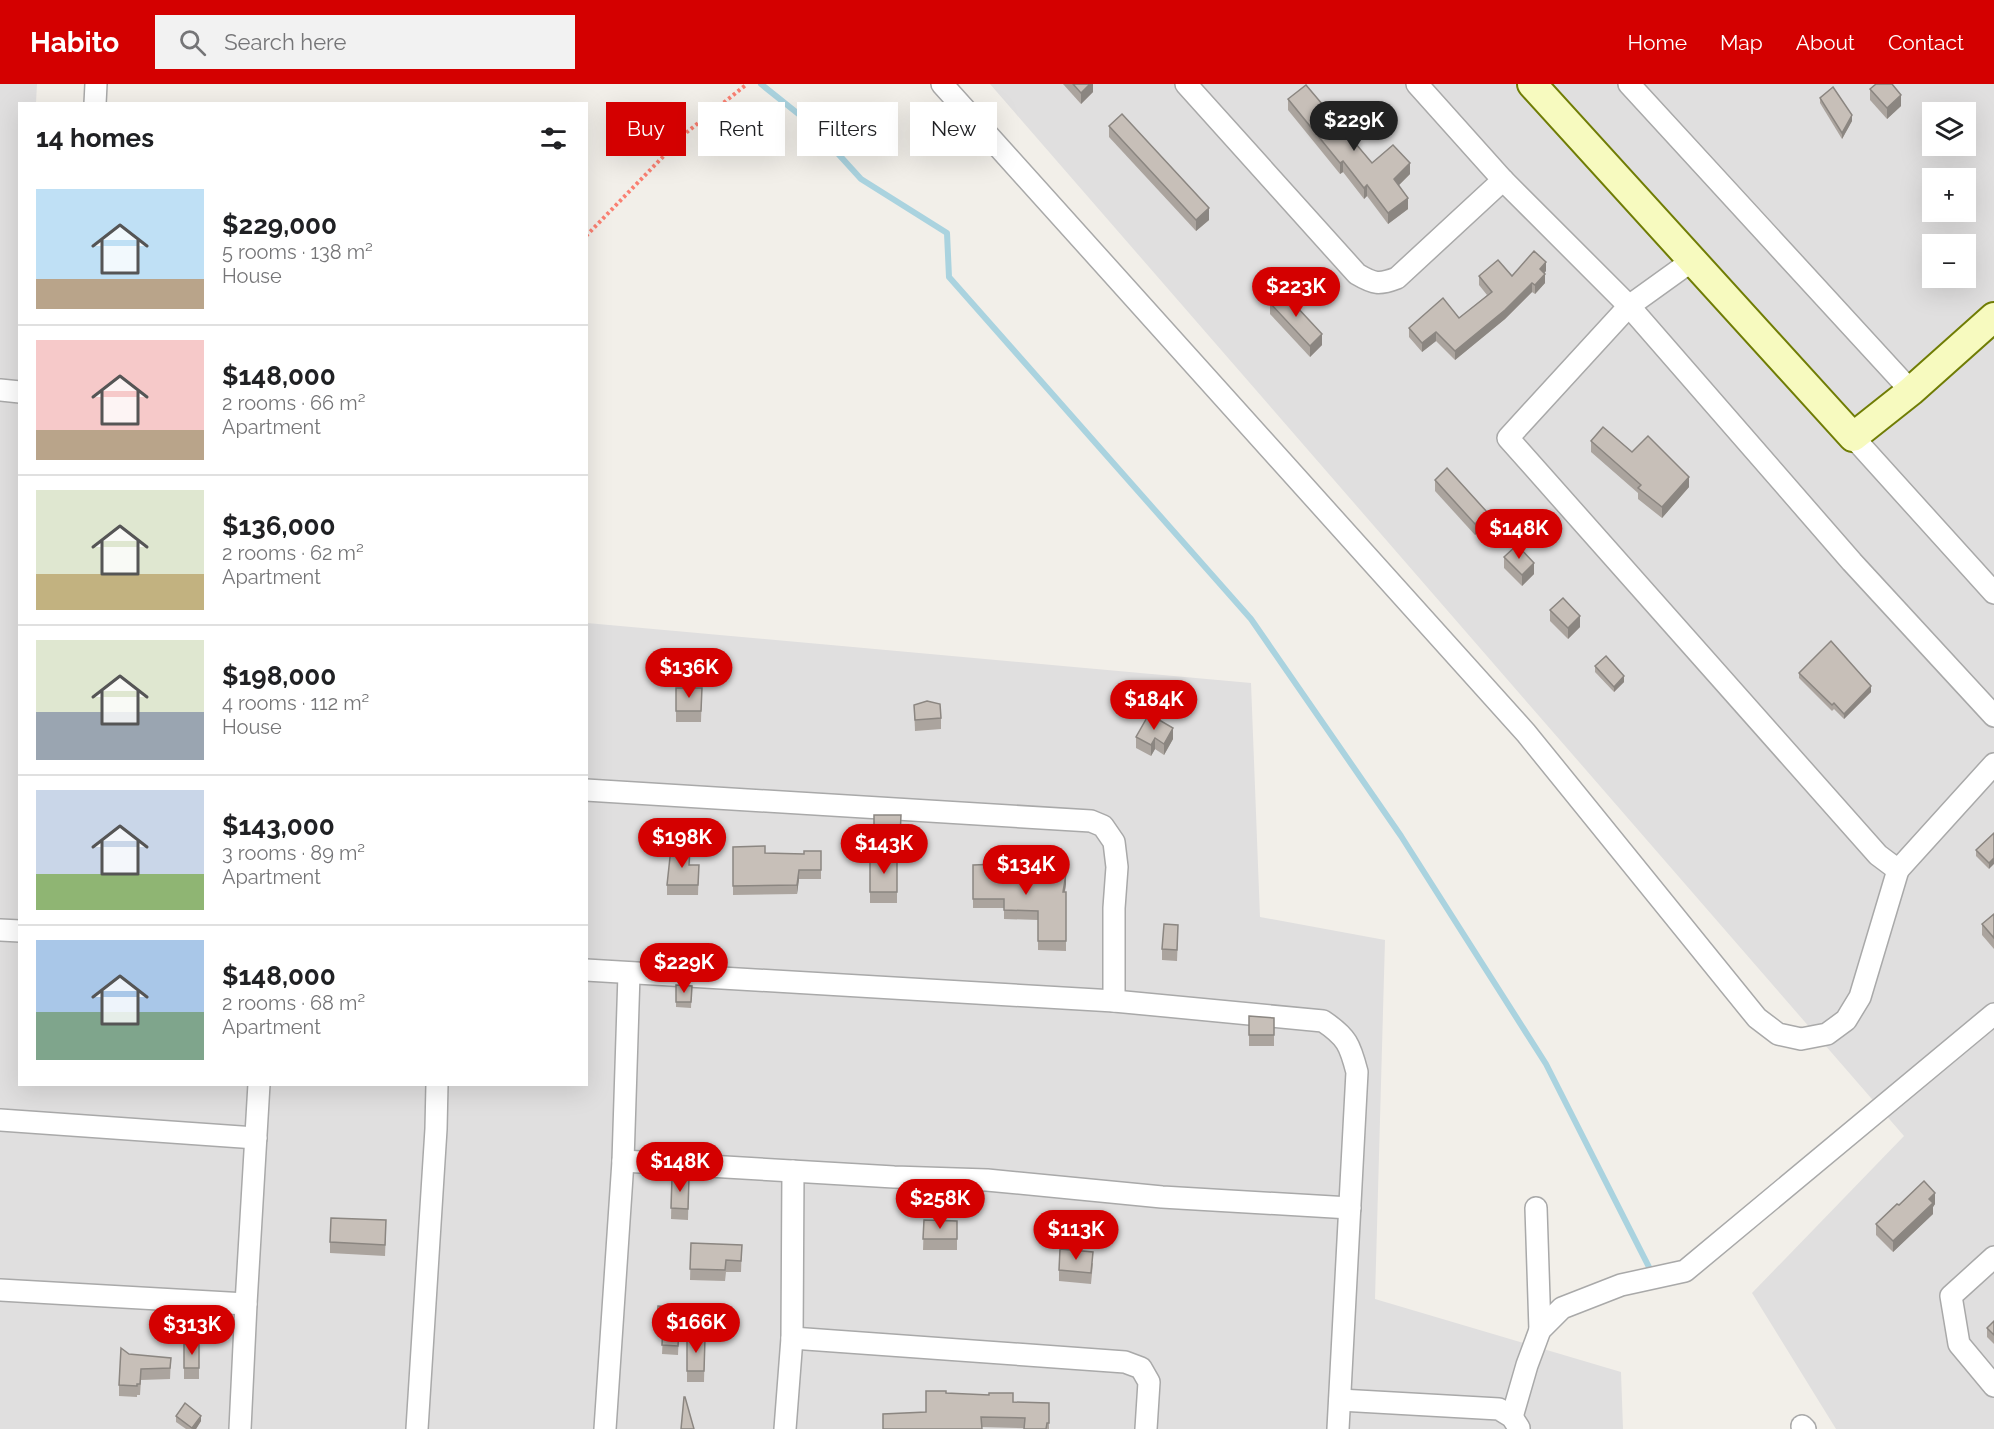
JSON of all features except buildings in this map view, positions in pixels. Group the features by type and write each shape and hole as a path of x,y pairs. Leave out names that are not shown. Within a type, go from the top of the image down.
{"street":[{"path":"95,102 96,84"},
{"path":"942,84 1526,733 1757,1018 1778,1034 1801,1039 1827,1034 1846,1020 1860,997 1898,870 1994,764"},
{"path":"1186,84 1358,274 1371,282 1384,283 1397,278 1503,180"},
{"path":"1417,84 1503,180 1629,306 1852,562 1994,716"},
{"path":"1532,84 1994,593"},
{"path":"1629,84 1911,391"},
{"path":"1693,261 1629,306 1508,438 1878,855 1898,870"},
{"path":"1853,437 1911,391 1994,317"},
{"path":"0,390 18,392"},
{"path":"588,790 1091,821 1103,826 1114,842 1118,867 1114,908 1114,1001"},
{"path":"0,930 18,931"},
{"path":"588,970 1114,1001 1323,1021 1336,1030 1351,1048 1357,1072 1338,1429"},
{"path":"605,1429 623,1161 629,974"},
{"path":"1540,1330 1562,1308 1621,1285 1685,1271 1994,1014"},
{"path":"240,1429 260,1086"},
{"path":"417,1429 437,1086"},
{"path":"0,1120 256,1138"},
{"path":"623,1161 894,1178 987,1180 1162,1197 1350,1208"},
{"path":"785,1429 792,1338 793,1171"},
{"path":"1340,1400 1499,1409 1516,1423 1527,1365 1540,1330 1536,1208"},
{"path":"1994,1257 1951,1296 1959,1344 1994,1386"},
{"path":"0,1290 246,1304"},
{"path":"792,1338 1125,1362 1141,1368 1149,1383 1146,1429"}],"path":[{"path":"588,234 687,132 747,84"}],"shaded area":[{"path":"0,84 37,84 36,102 18,102 18,1086 588,1086 588,623 1251,683 1260,917 1385,940 1375,1299 1621,1372 1623,1429 0,1429"},
{"path":"990,84 1994,84 1994,1429 1836,1429 1752,1293 1904,1136"}],"waterway":[{"path":"761,84 811,124 861,179 947,233 949,277 1251,619 1401,836 1546,1064 1651,1271"}]}
